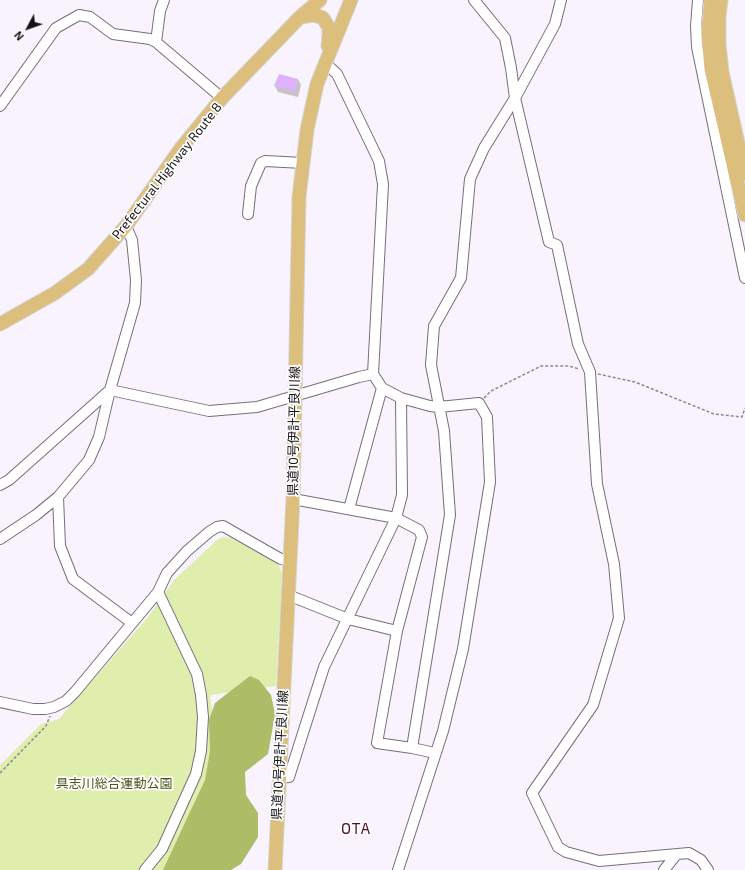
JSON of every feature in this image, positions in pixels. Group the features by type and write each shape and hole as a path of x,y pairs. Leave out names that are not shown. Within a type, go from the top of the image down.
{"main road":[{"name":"県道10号伊計平良川線","path":"275,870 293,499 299,197 312,108 325,63 351,0"},
{"path":"716,1 722,72 745,174"},
{"path":"716,1 708,34 711,68 745,215"},
{"name":"Prefectural Highway Route 8","path":"0,324 55,293 88,270 126,226 181,148 222,98 316,2"},
{"path":"300,17 314,15 323,18 326,22 330,34 325,63"}],"street":[{"path":"156,42 160,11 164,0"},
{"path":"474,0 505,38 515,98 549,242 557,245 578,344 590,372 597,484 614,564 619,618 593,706 532,793 558,847 566,852 599,861 688,853 701,860 708,870"},
{"path":"412,748 450,515 444,431 431,365 434,326 461,278 470,179 484,148 515,98 555,24 561,0"},
{"path":"698,0 696,47 745,278"},
{"path":"0,106 56,28 79,15 90,17 113,34 156,42 222,98"},
{"path":"325,63 337,74 379,161 383,184 373,374 382,388 401,398 430,406 440,407 479,403 487,417 490,482 463,649 442,731 398,870"},
{"path":"248,214 252,186 261,163 265,160 303,163"},
{"path":"0,539 36,515 58,497 89,460 99,437 110,390 135,303 136,280 132,240 126,226"},
{"path":"110,390 209,411 257,407 360,376 373,374"},
{"path":"350,509 382,388"},
{"path":"0,485 9,480 110,390"},
{"path":"279,778 289,777 324,667 396,518 402,495 401,398"},
{"path":"58,497 60,546 73,579 132,623"},
{"path":"293,499 396,518 419,530 422,537 397,631 377,743 435,753"},
{"path":"0,702 33,710 45,710 66,701 158,592 167,573 187,551 209,532 218,527 223,526 281,559 290,561"},
{"path":"145,870 162,849 196,774 201,751 203,717 197,674 158,592"},
{"path":"288,595 348,619 397,631"},
{"path":"664,870 676,855"}],"path":[{"path":"479,403 491,391 541,366 569,366 635,382 714,414 742,416 745,408"},
{"path":"0,773 46,726 54,707"}],"green space":[{"name":"具志川総合運動公園","path":"222,537 231,538 278,564 282,573 276,686 210,695 216,739 210,783 167,870 0,870 0,765 41,724 59,719 148,617 174,580"},
{"path":"250,676 259,680 271,695 275,714 268,754 245,772 246,795 258,813 258,837 241,864 231,870 163,870 205,780 210,751 209,720 215,703"}],"building":[{"path":"279,74 298,79 295,91 274,86"}],"district":[{"name":"OTA","path":"356,829"}]}
